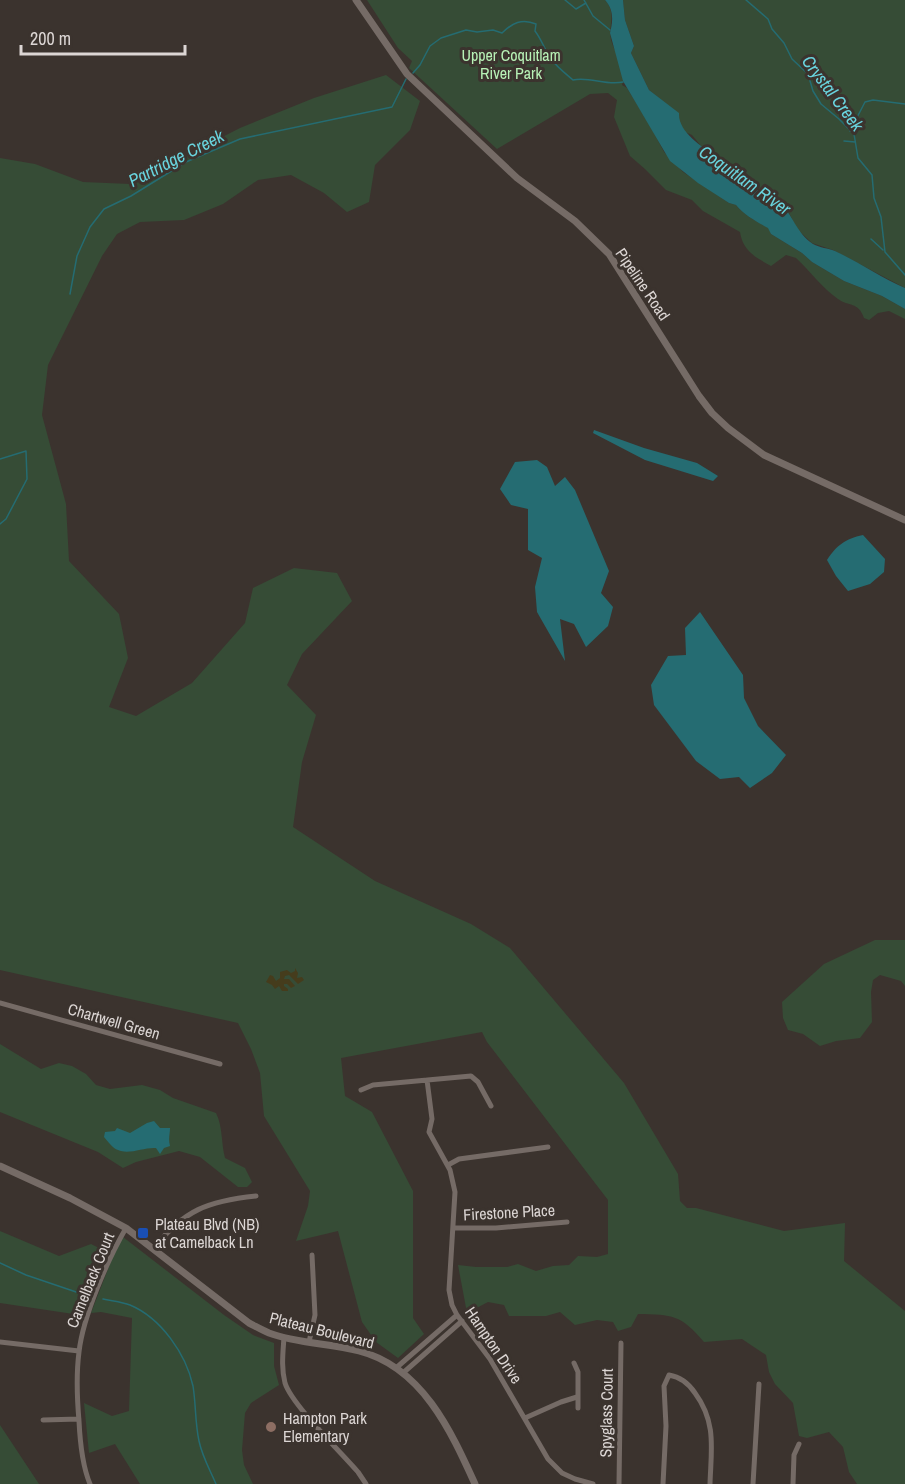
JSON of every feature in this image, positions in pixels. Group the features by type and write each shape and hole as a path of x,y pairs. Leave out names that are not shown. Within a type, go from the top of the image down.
{"street":[{"name":"Pipeline Road","path":"356,0 407,74 517,178 574,221 609,254 712,413 764,455 905,519"},
{"name":"Chartwell Green","path":"0,1003 220,1064"},
{"path":"361,1090 373,1085 471,1076 478,1082 491,1106"},
{"name":"Hampton Drive","path":"428,1080 432,1119 429,1132 448,1165 455,1192 449,1290 452,1305 490,1359 548,1459 574,1482 593,1484"},
{"path":"448,1165 459,1159 548,1147"},
{"name":"Plateau Boulevard","path":"0,1166 70,1198 126,1228 249,1323 269,1333 284,1337 360,1351 396,1368 416,1384 435,1408 459,1448 475,1484"},
{"path":"154,1248 168,1230 203,1206 224,1199 256,1196"},
{"name":"Firestone Place","path":"453,1228 496,1228 567,1222"},
{"name":"Camelback Court","path":"90,1484 80,1438 76,1395 79,1351 88,1317 113,1250 126,1228"},
{"path":"309,1342 315,1315 312,1255"},
{"path":"396,1368 458,1315"},
{"path":"403,1373 462,1321"},
{"path":"284,1337 282,1363 286,1384 294,1400 366,1484"},
{"path":"0,1342 79,1351"},
{"name":"Spyglass Court","path":"619,1484 621,1343"},
{"path":"574,1363 578,1372 578,1408"},
{"path":"663,1484 666,1426 664,1386 669,1375 678,1376 691,1387 705,1407 710,1421 712,1439 710,1484"},
{"path":"753,1484 759,1384"},
{"path":"525,1418 577,1397"},
{"path":"43,1420 79,1419"},
{"path":"793,1484 794,1455 799,1444"}],"green space":[{"name":"Upper Coquitlam River Park","path":"367,0 605,0 611,10 611,40 624,71 622,85 627,88 664,152 683,172 769,228 771,234 812,262 844,281 882,296 905,309 905,319 889,311 878,313 869,320 864,318 859,309 832,295 796,258 786,255 771,266 747,249 740,232 703,211 692,200 666,190 630,156 614,117 617,100 608,93 590,94 497,149 409,68 412,61 398,48"},
{"path":"623,0 905,0 905,288 833,250 812,243 797,229 789,213 768,194 737,179 714,155 706,152 692,135 685,132 678,120 678,113 649,90 631,53 634,46 625,20"},
{"path":"386,75 420,101 410,130 375,165 369,202 347,212 324,193 291,175 258,180 223,204 184,220 140,222 117,234 102,256 48,365 42,415 66,504 69,561 119,614 128,658 109,707 136,716 192,683 245,623 253,588 294,568 337,573 352,601 302,654 287,685 316,715 302,762 293,827 375,881 471,924 510,948 624,1083 678,1174 680,1201 687,1208 696,1208 784,1231 845,1223 844,1261 905,1311 905,1484 857,1484 849,1472 843,1447 829,1432 807,1438 799,1436 793,1403 775,1384 769,1372 766,1355 742,1339 704,1342 682,1321 660,1315 638,1314 631,1327 618,1331 613,1322 597,1320 575,1325 560,1312 546,1316 509,1316 504,1305 488,1302 467,1313 458,1265 507,1267 518,1264 536,1271 553,1266 569,1265 578,1256 597,1257 608,1254 608,1200 487,1042 482,1032 341,1058 345,1096 372,1112 413,1191 413,1318 424,1334 398,1358 376,1342 362,1322 338,1231 296,1241 308,1206 310,1191 264,1116 260,1073 238,1023 0,970 0,158 35,164 83,182 130,184 240,128 314,98"},
{"path":"875,940 905,940 905,986 901,981 880,975 873,980 872,1022 860,1038 820,1046 803,1034 788,1030 783,1018 782,1002 824,964"},
{"path":"0,1044 41,1069 59,1063 72,1066 86,1074 96,1085 110,1089 142,1085 216,1113 225,1158 245,1168 252,1182 247,1187 238,1187 200,1157 179,1151 136,1162 123,1168 98,1152 0,1112"},
{"path":"0,1231 59,1256 91,1244 103,1250 80,1315 0,1303"},
{"path":"123,1237 224,1315 253,1335 274,1343 274,1366 279,1385 251,1403 245,1413 242,1450 244,1465 253,1484 140,1484 115,1444 89,1453 84,1403 112,1416 129,1411 132,1318 101,1312 91,1313 115,1251"},
{"path":"0,1425 39,1484 0,1484"}],"sand":[{"path":"295,968 298,973 297,978 302,977 304,980 298,984 289,975 285,976 284,979 289,979 295,986 291,988 284,984 288,991 282,991 279,986 275,989 266,982 270,975 276,981 280,978 280,972 287,970 291,973 295,971"}],"water":[{"path":"605,0 623,0 625,20 634,46 631,53 649,90 679,113 682,126 692,138 738,179 779,202 807,240 835,251 905,288 905,309 882,296 844,281 812,262 771,234 768,228 736,205 698,183 670,161 623,81 610,33 611,12"},
{"path":"594,430 644,448 697,463 718,476 713,481 645,460 593,433"},
{"path":"537,460 547,467 555,486 565,477 575,490 609,571 601,593 613,607 608,626 586,647 574,624 560,619 565,661 537,612 535,587 542,558 528,550 528,509 511,505 500,489 515,462"},
{"path":"863,535 885,559 884,572 870,584 848,591 827,560 842,543"},
{"path":"700,612 743,675 744,698 758,726 786,755 772,773 750,788 739,777 720,779 696,761 654,705 651,685 668,656 686,655 685,628"},
{"path":"154,1121 160,1128 170,1128 170,1146 164,1148 160,1154 156,1148 122,1151 114,1148 104,1137 105,1132 115,1131 117,1128 130,1133"}],"waterway":[{"path":"565,0 576,9 586,3"},
{"path":"584,0 593,16 610,30"},
{"name":"Crystal Creek","path":"746,0 768,19 792,59 808,74 813,91 821,104 854,134 858,158 872,175 874,198 881,217 885,252 905,275"},
{"name":"Partridge Creek","path":"413,73 430,46 441,38 466,30 477,32 493,30 502,33 513,24 526,21 536,24 535,31 550,57 573,80 623,82"},
{"name":"Partridge Creek","path":"70,294 77,256 90,227 104,209 131,196 186,162 240,139 392,107 406,79"},
{"path":"850,131 865,102 873,100 905,104"},
{"path":"844,141 855,142"},
{"path":"871,239 883,250"},
{"path":"0,459 26,451 27,479 6,519 0,524"},
{"path":"0,1263 26,1275 85,1295"},
{"path":"103,1299 127,1304 141,1311 162,1328 178,1350 185,1362 193,1386 200,1447 216,1484"}],"place":[{"name":"Plateau Blvd (NB) at Camelback Ln","path":"143,1233"},
{"name":"Hampton Park Elementary","path":"271,1427"}],"water label":[{"name":"Coquitlam River","path":"745,180"}]}
